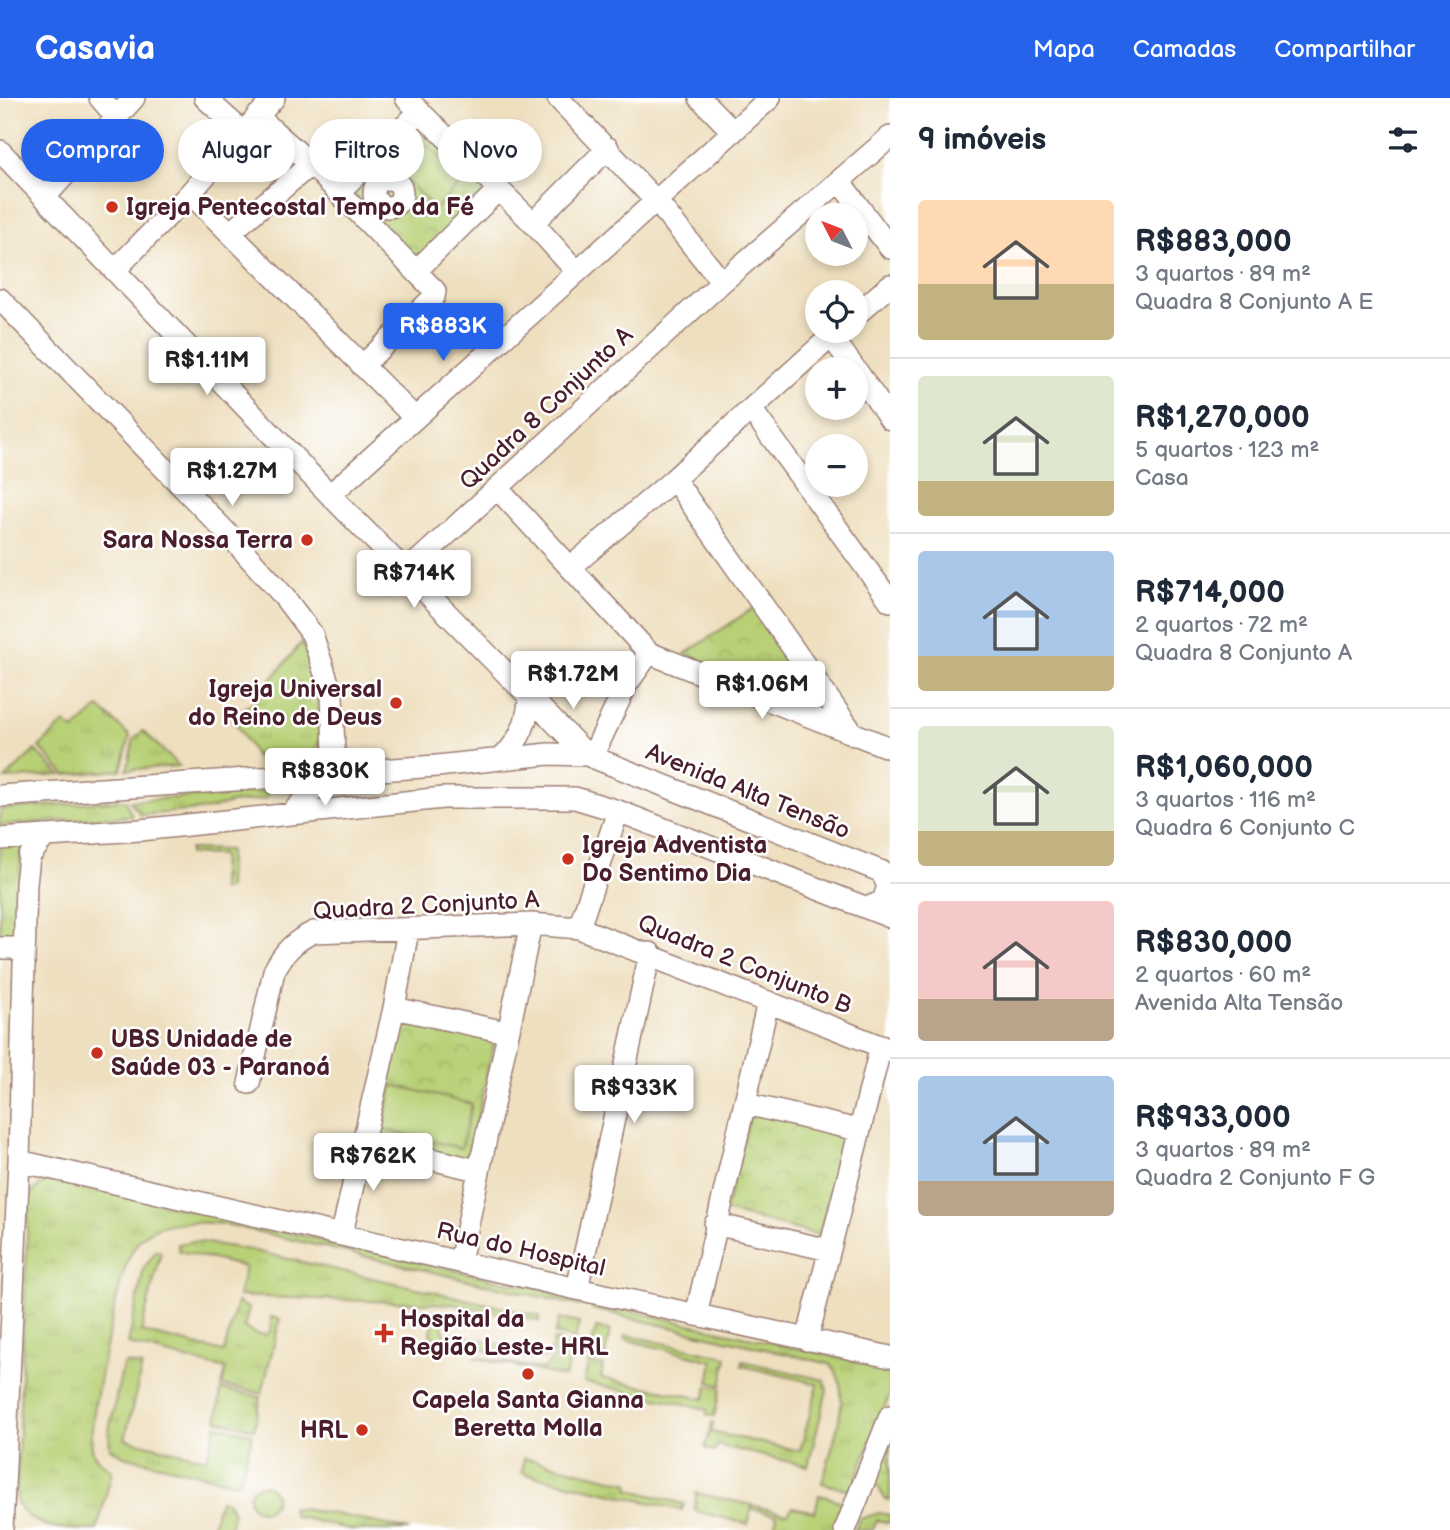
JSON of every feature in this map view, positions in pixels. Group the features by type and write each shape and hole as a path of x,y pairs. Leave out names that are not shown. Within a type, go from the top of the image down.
{"street":[{"path":"100,98 117,118"},
{"path":"45,197 134,98"},
{"path":"205,98 228,119"},
{"path":"254,119 274,98"},
{"path":"558,98 657,202 722,282"},
{"path":"700,98 733,132"},
{"path":"330,495 770,98"},
{"path":"338,192 413,105 533,223 577,272"},
{"path":"257,116 309,162"},
{"name":"Quadra 8 Conjunto A","path":"406,572 722,282 890,137"},
{"path":"533,223 608,148"},
{"path":"0,151 330,495 590,756 627,684 649,653"},
{"path":"232,232 309,166"},
{"path":"115,270 200,182"},
{"path":"328,182 433,286 434,297 362,366"},
{"path":"840,182 890,248"},
{"path":"416,270 498,190"},
{"path":"190,193 232,232 414,417"},
{"path":"868,304 890,285"},
{"path":"0,299 229,535 281,593 312,634 332,695 334,753 328,774 291,814"},
{"path":"571,567 674,479 823,343"},
{"path":"868,388 890,419"},
{"path":"751,410 890,601"},
{"path":"674,479 854,735"},
{"path":"497,488 649,653 890,748"},
{"path":"503,757 515,745 529,713 528,696"},
{"name":"Avenida Alta Tensão","path":"0,796 437,766 503,757 548,754 590,756 885,873"},
{"path":"437,766 430,783 434,793 443,799"},
{"path":"268,776 277,789 275,807 268,816"},
{"path":"0,839 443,799 575,797 618,811 890,917"},
{"path":"579,928 618,811"},
{"path":"2,1530 2,1432 19,1161 29,857 45,836"},
{"path":"867,908 883,901 888,886 885,873"},
{"path":"460,1262 506,1031 531,924"},
{"name":"Quadra 2 Conjunto A","path":"249,1083 274,971 282,955 298,939 314,932 531,924 579,928"},
{"name":"Quadra 2 Conjunto B","path":"579,928 650,953 886,1048"},
{"path":"342,1233 394,1008 408,930"},
{"path":"0,948 15,948 24,955"},
{"path":"577,1289 650,953"},
{"path":"696,1315 768,1002"},
{"path":"394,1008 506,1031"},
{"path":"807,1339 858,1130 886,1048"},
{"path":"746,1104 858,1130"},
{"path":"364,1143 477,1170"},
{"name":"Rua do Hospital","path":"19,1161 577,1289 890,1357"},
{"path":"715,1224 828,1250"},
{"path":"845,1530 890,1416"}],"green space":[{"path":"424,125 438,140 438,182 476,182 486,193 419,261 346,188 352,182 424,182"},
{"path":"424,142 438,156 438,182 462,182 435,209 408,182 424,182"},
{"path":"755,607 810,688 811,695 803,702 685,654"},
{"path":"302,642 316,680 321,738 313,757 258,760 231,716 252,703"},
{"path":"99,707 130,736 121,770 65,775 39,747 64,723 74,730"},
{"path":"143,731 179,766 127,770 134,739"},
{"path":"35,750 60,775 5,779"},
{"path":"270,791 265,799 231,803 210,809 141,815 130,801"},
{"path":"125,800 132,816 0,825 0,809"},
{"path":"25,841 21,851 16,937 0,934 0,843"},
{"path":"189,849 229,850 228,889 221,890 222,855 189,854"},
{"path":"397,1020 495,1038 468,1161 371,1138"},
{"path":"393,1085 472,1104 461,1148 382,1129"},
{"path":"752,1108 846,1132 819,1235 725,1211"},
{"path":"45,1181 61,1181 582,1299 580,1306 229,1225 186,1222 164,1225 146,1234 133,1249 123,1275 111,1325 92,1434 93,1452 97,1459 112,1471 97,1530 50,1526 30,1518 16,1501 29,1195"},
{"path":"193,1241 245,1249 540,1316 539,1321 452,1304 238,1296 245,1267 179,1251 178,1244"},
{"path":"156,1251 161,1252 141,1332 224,1352 237,1302 249,1309 244,1327 255,1334 266,1335 271,1330 271,1317 280,1319 262,1393 222,1386 226,1369 128,1344 144,1268"},
{"path":"592,1302 867,1364 884,1364 890,1371 890,1394 851,1491 822,1483 841,1405 841,1389 830,1364 592,1309"},
{"path":"435,1316 441,1317 444,1334 448,1337 452,1333 549,1356 554,1340 561,1341 556,1351 548,1357 529,1359 433,1339 430,1335"},
{"path":"559,1319 579,1323 575,1339 555,1334"},
{"path":"596,1328 610,1330 604,1362 589,1358"},
{"path":"626,1335 727,1357 721,1386 709,1382 713,1361 624,1339"},
{"path":"570,1343 574,1344 565,1377 474,1357 543,1369"},
{"path":"743,1361 824,1380 827,1390 808,1466 717,1445 715,1451 705,1448 713,1421 711,1432 800,1451 818,1384 742,1366"},
{"path":"126,1363 142,1366 125,1439 207,1459 216,1425 253,1434 240,1480 235,1483 124,1456 110,1448 109,1430 123,1365"},
{"path":"588,1363 603,1366 601,1378 704,1399 708,1386 721,1389 714,1416 707,1415 707,1409 584,1382"},
{"path":"221,1389 261,1397 254,1429 217,1420"},
{"path":"890,1439 890,1500 885,1499 874,1479"},
{"path":"524,1458 629,1483 628,1489 684,1504 682,1510 522,1473"},
{"path":"262,1485 271,1489 275,1498 271,1507 262,1511 253,1507 249,1498 253,1489"},
{"path":"696,1493 752,1505 748,1524 695,1511"},
{"path":"819,1495 840,1501 845,1506 836,1530 774,1530 777,1515 752,1509 752,1505 787,1514 793,1507 815,1512"},
{"path":"220,1500 228,1502 233,1513 230,1530 211,1530"},
{"path":"291,1508 330,1513 409,1530 353,1530 294,1516"},
{"path":"879,1513 890,1515 890,1523 877,1520 873,1530 855,1530 860,1519"}],"place":[{"name":"Igreja Pentecostal Tempo da Fé","path":"112,207"},
{"name":"Sara Nossa Terra","path":"307,540"},
{"name":"Igreja Universal do Reino de Deus","path":"396,703"},
{"name":"Igreja Adventista Do Sentimo Dia","path":"568,859"},
{"name":"UBS Unidade de Saúde 03 - Paranoá","path":"97,1053"},
{"name":"Hospital da Região Leste- HRL","path":"384,1333"},
{"name":"Capela Santa Gianna Beretta Molla","path":"528,1374"},
{"name":"HRL","path":"362,1430"}]}
